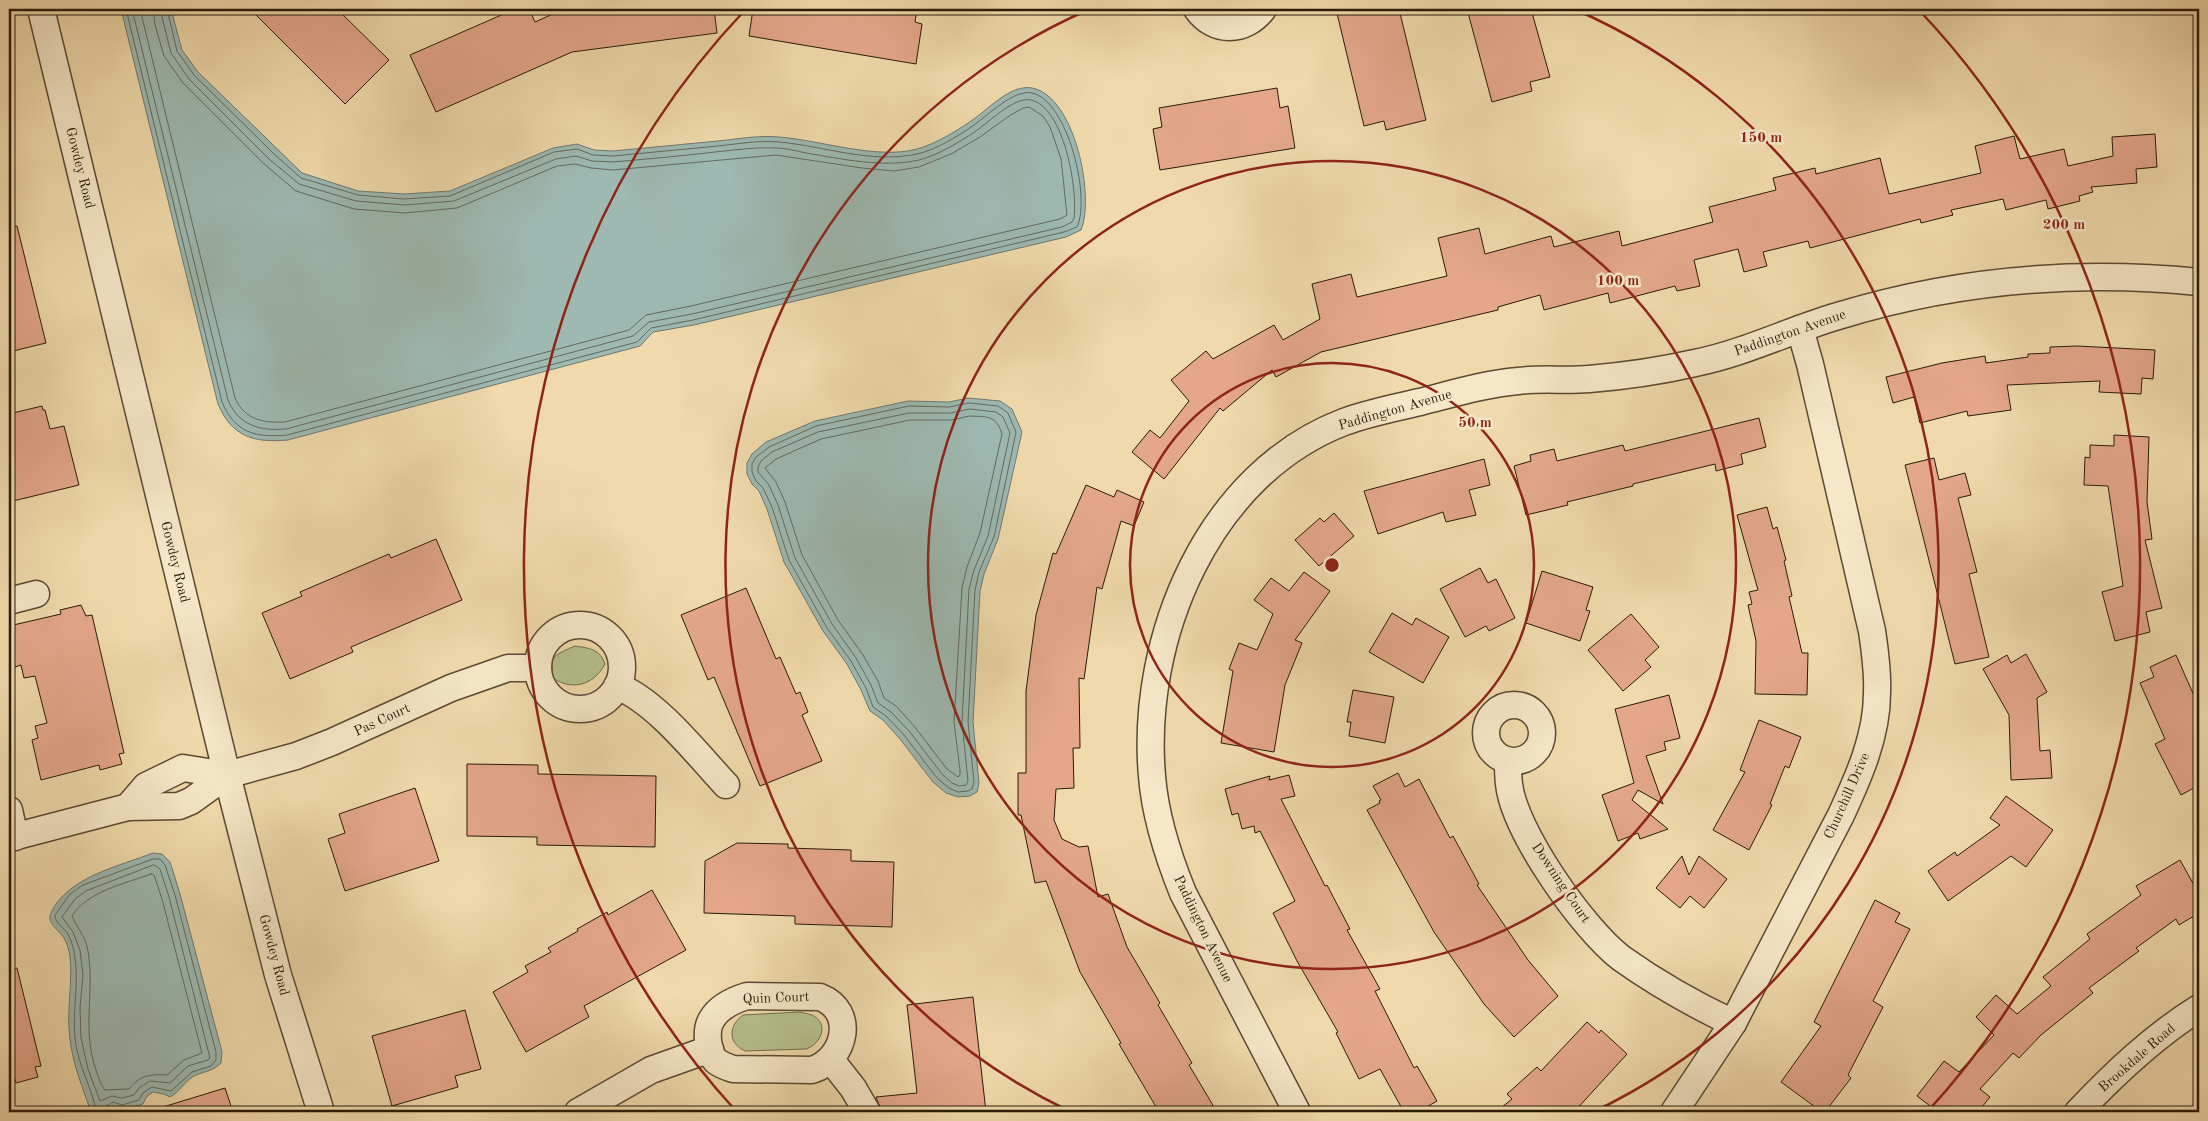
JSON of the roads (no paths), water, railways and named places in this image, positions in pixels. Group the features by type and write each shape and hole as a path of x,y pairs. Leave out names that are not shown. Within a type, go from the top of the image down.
{"street":[{"name":"Gowdey Road","path":"41,9 226,776 278,975 320,1112"},
{"path":"1197,9 1210,22 1221,27 1233,28 1244,25 1254,19 1263,9"},
{"name":"Paddington Avenue","path":"1297,1112 1182,893 1160,824 1152,777 1151,725 1158,663 1173,608 1188,574 1217,526 1234,502 1266,468 1288,451 1343,422 1480,387 1519,380 1588,379 1644,373 1700,362 1835,316 1909,297 1999,283 2042,279 2144,277 2199,282"},
{"name":"Churchill Drive","path":"1674,1112 1733,1023 1841,815 1857,780 1869,746 1878,694 1877,666 1864,588 1800,329"},
{"path":"9,601 36,594"},
{"path":"582,625 595,628 607,635 616,646 621,658 621,672 617,686 609,697 598,705 571,708 558,703 547,694 540,682 538,668 540,654 546,642 556,632 568,626 582,625"},
{"name":"Pas Court","path":"226,776 296,756 332,742 459,685 508,668 538,668"},
{"path":"617,686 631,692 675,730 726,785"},
{"name":"Downing Court","path":"1508,761 1508,784 1524,828 1540,858 1577,912 1601,939 1621,957 1699,1007 1733,1023"},
{"path":"9,810 12,837 128,807 146,786 183,768 226,776"},
{"name":"Quin Court","path":"710,1049 708,1033 710,1020 735,999 747,996 820,997 828,1000 834,1007 842,1025 841,1041 837,1052 831,1060"},
{"name":"Brookdale Road","path":"2078,1112 2114,1074 2156,1038 2199,1008"},
{"path":"578,1112 651,1070 710,1049 714,1059 722,1065 733,1069 812,1070 823,1066 831,1060 853,1088 867,1112"}],"water":[{"path":"121,9 171,9 182,50 198,72 302,173 358,191 404,194 450,191 553,148 577,144 594,150 613,151 771,137 867,151 901,152 924,147 938,141 971,121 1008,94 1024,88 1032,88 1047,95 1060,109 1070,128 1078,150 1083,173 1085,215 1081,230 1066,237 694,325 653,332 640,346 288,440 255,439 237,431 230,424 218,404"},
{"path":"968,398 1000,401 1012,409 1022,432 998,539 984,574 980,591 973,722 979,783 977,792 970,796 958,797 946,793 933,782 900,739 883,720 870,711 847,664 823,631 784,562 767,509 759,491 752,484 747,474 747,463 752,454 766,442 815,421 908,401 949,402"},
{"path":"153,853 162,854 170,862 222,1052 221,1063 192,1077 170,1097 153,1092 147,1096 143,1104 121,1110 114,1107 105,1112 91,1112 71,1049 69,1029 70,954 65,940 50,920 50,917 59,901 69,890 96,874"}]}
